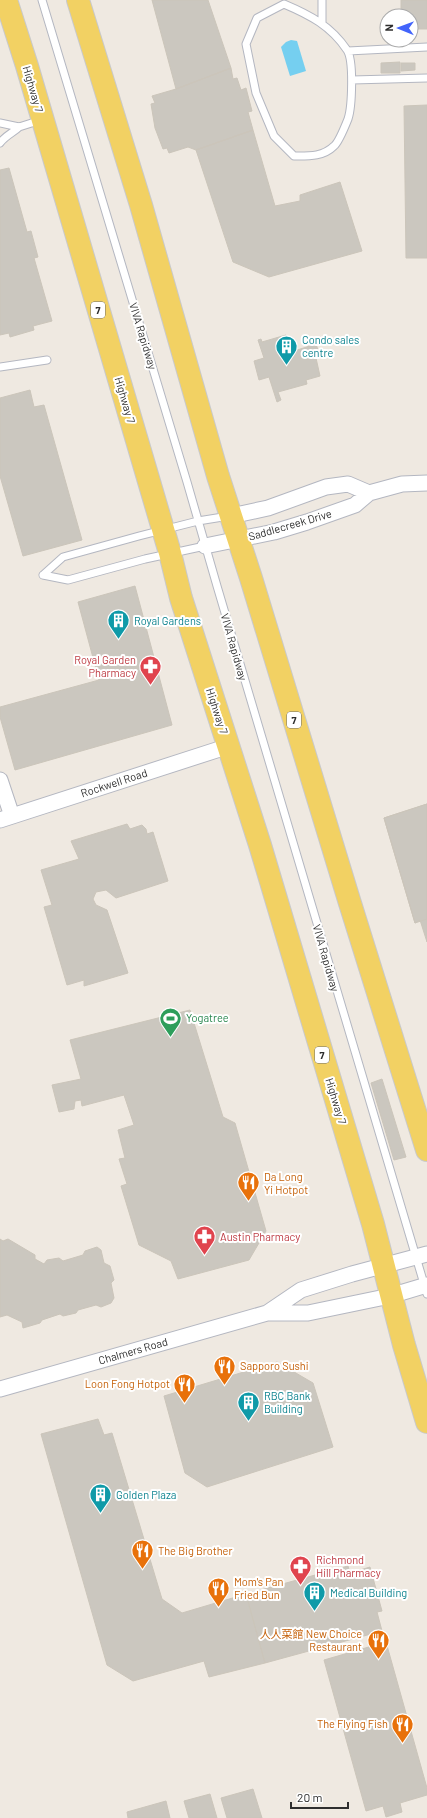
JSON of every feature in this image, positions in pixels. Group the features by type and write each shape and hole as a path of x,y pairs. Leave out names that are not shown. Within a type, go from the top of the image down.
{"main road":[{"name":"Highway 7","path":"6,0 170,553 181,598 260,845 370,1217 390,1296 427,1422"},
{"name":"7","path":"78,0 141,205 230,516 239,540 348,900 427,1150"}],"street":[{"name":"Saddlecreek Drive","path":"205,546 239,540 307,522 355,505 369,493 402,484 427,483"},
{"name":"Saddlecreek Drive","path":"230,516 268,508 326,487 348,484 369,493"},
{"name":"Rockwell Road","path":"6,818 229,746"},
{"path":"0,780 6,818"},
{"name":"Chalmers Road","path":"267,1313 301,1290 421,1256"},
{"name":"Chalmers Road","path":"0,1389 267,1313 308,1312 426,1288"}],"lane":[{"name":"VIVA Rapidway","path":"42,0 205,546 421,1256 426,1288"},
{"path":"322,0 322,22"},
{"path":"284,4 322,22 348,51 352,80 348,118 335,146 315,156 294,156 274,136 256,94 246,44 257,18 284,4"},
{"path":"348,51 427,47"},
{"path":"352,80 427,78"},
{"path":"0,123 19,127 42,120"},
{"path":"0,143 7,135 15,132 19,127"},
{"path":"0,367 47,360"},
{"path":"205,546 170,553 68,580 43,575 63,557 163,530 230,516"}],"water":[{"path":"291,40 297,41 306,71 290,76 281,47 286,42"}],"building":[{"path":"152,0 208,0 231,68 176,89"},
{"path":"401,0 427,0 427,29 419,29 419,8 401,8"},
{"path":"400,62 400,73 381,73 381,63"},
{"path":"401,63 415,63 415,70 401,71"},
{"path":"231,68 233,79 237,78 241,90 246,88 252,111 248,112 253,130 196,150 188,147 169,153 167,148 163,149 155,128 151,104 155,103 152,96 176,89"},
{"path":"427,105 427,258 406,258 404,106"},
{"path":"253,130 275,206 300,201 300,195 340,182 362,251 269,277 233,262 196,150"},
{"path":"9,168 27,232 31,231 38,257 34,258 52,321 33,326 34,330 10,337 9,333 0,335 0,170"},
{"name":"Condo sales centre","path":"286,335 291,352 316,344 320,356 316,358 320,376 306,380 307,384 278,392 281,400 277,402 269,377 259,380 254,361 264,358 258,340 261,339 262,342"},
{"path":"30,390 34,407 44,405 82,540 23,556 0,476 0,398"},
{"name":"Royal Gardens","path":"135,586 172,725 15,770 0,717 0,707 99,680 78,602"},
{"path":"427,804 427,942 420,920 415,923 384,818"},
{"path":"427,804 427,919 415,923 384,818"},
{"path":"127,824 130,829 142,825 146,829 147,834 153,832 168,881 116,898 106,890 96,892 93,899 96,905 107,910 128,973 84,986 84,980 67,985 44,907 52,905 41,870 79,859 71,841"},
{"path":"190,1010 223,1117 235,1123 266,1231 249,1260 178,1279 171,1261 139,1245 121,1186 127,1184 119,1159 125,1158 118,1130 134,1125 124,1095 82,1106 81,1100 75,1101 74,1109 59,1112 52,1085 81,1079 70,1040"},
{"path":"382,1079 406,1157 394,1160 371,1083"},
{"path":"0,1239 3,1241 8,1239 35,1255 35,1259 44,1264 47,1260 59,1258 63,1261 83,1255 85,1251 97,1247 101,1250 104,1263 110,1266 114,1280 111,1283 114,1298 111,1303 101,1307 96,1305 78,1310 76,1313 63,1316 60,1314 42,1320 40,1323 23,1328 22,1322 7,1315 0,1317"},
{"name":"RBC Bank Building","path":"277,1362 313,1383 333,1447 207,1487 185,1473 164,1396"},
{"name":"Golden Plaza","path":"98,1419 104,1435 112,1433 162,1599 182,1613 246,1594 265,1663 209,1677 204,1661 133,1681 107,1665 41,1434"},
{"name":"Medical Building","path":"348,1566 350,1573 370,1567 382,1611 377,1612 382,1631 265,1663 246,1594"},
{"path":"386,1642 427,1788 427,1795 400,1803 402,1812 386,1817 383,1806 366,1811 324,1660"},
{"path":"253,1789 262,1818 227,1818 221,1798"},
{"path":"210,1794 217,1818 189,1818 184,1801"},
{"path":"166,1801 170,1818 128,1818 127,1812"}],"place":[{"name":"Condo sales centre","path":"287,366"},
{"name":"Royal Gardens","path":"119,640"},
{"name":"Royal Garden Pharmacy","path":"151,686"},
{"name":"Yogatree","path":"170,1038"},
{"name":"Da Long Yi Hotpot","path":"248,1202"},
{"name":"Austin Pharmacy","path":"204,1256"},
{"name":"Sapporo Sushi","path":"224,1386"},
{"name":"Loon Fong Hotpot","path":"185,1404"},
{"name":"RBC Bank Building","path":"248,1422"},
{"name":"Golden Plaza","path":"100,1514"},
{"name":"The Big Brother","path":"142,1570"},
{"name":"Richmond Hill Pharmacy","path":"301,1586"},
{"name":"Mom's Pan Fried Bun","path":"218,1608"},
{"name":"Medical Building","path":"315,1612"},
{"name":"人人菜館 New Choice Restaurant","path":"378,1660"},
{"name":"The Flying Fish","path":"403,1744"}]}
